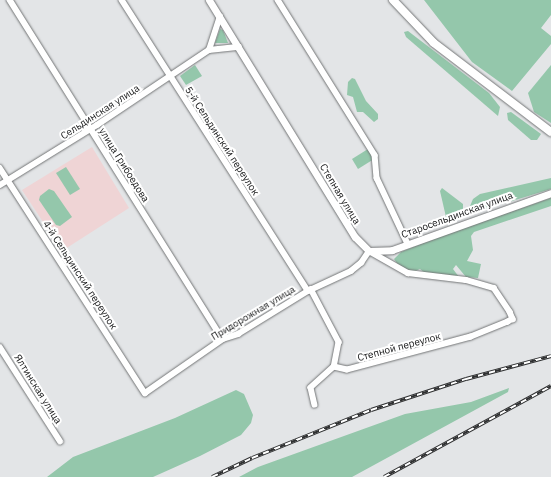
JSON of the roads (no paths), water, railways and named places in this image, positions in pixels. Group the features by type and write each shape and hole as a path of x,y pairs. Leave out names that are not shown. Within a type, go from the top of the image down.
{"main road":[{"path":"393,0 434,42 551,132"}],"street":[{"name":"улица Грибоедова","path":"10,0 223,339"},
{"name":"5-й Сельдинский переулок","path":"122,0 310,290 339,342 334,368"},
{"name":"Степная улица","path":"209,0 355,237 369,251 385,262 408,273 466,280 494,288 502,296 513,319"},
{"path":"278,0 375,155 377,178 408,244"},
{"path":"208,50 220,17"},
{"name":"Сельдинская улица","path":"0,186 92,129 208,50 239,47"},
{"name":"4-й Сельдинский переулок","path":"0,168 145,393"},
{"name":"Старосельдинская улица","path":"369,251 380,252 408,244 551,192"},
{"name":"Придорожная улица","path":"145,393 223,339 238,334 310,290 351,271 361,263 369,251"},
{"name":"Степной переулок","path":"334,368 347,370 446,344 471,337 513,319"},
{"name":"Ялтинская улица","path":"0,347 60,441"},
{"path":"315,405 311,388 334,368"}],"railway":[{"path":"212,477 252,458 371,410 466,379 551,356"},
{"path":"384,477 551,386"}]}
